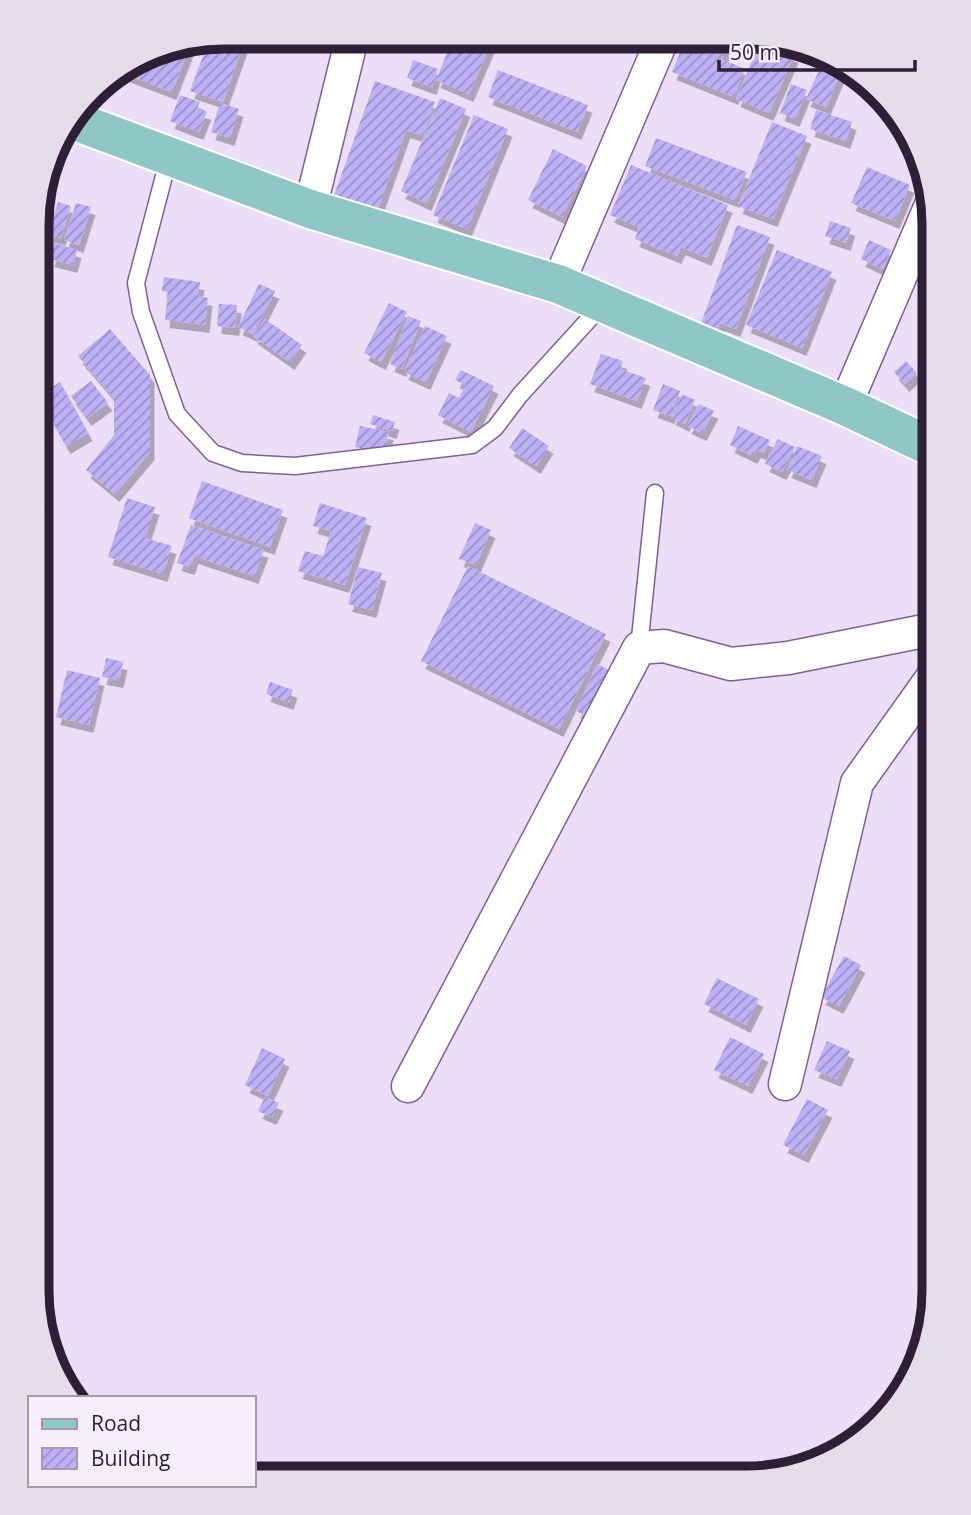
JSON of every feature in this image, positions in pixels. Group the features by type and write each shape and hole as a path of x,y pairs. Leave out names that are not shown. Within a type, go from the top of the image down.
{"main road":[{"path":"81,123 310,209 558,284 845,406 922,442"}],"street":[{"path":"310,209 349,49"},
{"path":"558,284 659,49"},
{"path":"845,406 922,226"},
{"path":"408,1086 639,648 664,646 731,664 788,658 922,631"},
{"path":"785,1084 857,783 922,692"}],"lane":[{"path":"169,157 136,284 141,312 177,414 213,453 242,463 295,466 472,444 495,428 520,395 603,304"},
{"path":"639,648 654,493"}],"building":[{"path":"242,49 223,102 190,91 205,50"},
{"path":"449,49 488,49 469,94 436,80"},
{"path":"681,49 726,49 722,59 745,69 734,97 672,72"},
{"path":"757,49 794,55 769,113 736,99"},
{"path":"187,53 172,92 130,76 157,62"},
{"path":"413,60 438,69 432,87 407,78"},
{"path":"821,65 840,75 826,107 806,99"},
{"path":"498,70 588,105 577,132 488,97"},
{"path":"375,81 435,102 423,136 406,130 375,217 332,201"},
{"path":"791,84 807,90 795,119 780,113"},
{"path":"180,95 200,102 197,109 207,112 199,132 170,121"},
{"path":"440,98 466,109 427,203 401,191"},
{"path":"220,103 239,109 230,138 211,132"},
{"path":"816,110 852,122 846,141 810,129"},
{"path":"474,115 508,129 467,229 433,215"},
{"path":"772,122 807,136 773,219 738,206"},
{"path":"656,138 747,172 735,200 645,166"},
{"path":"553,149 587,166 562,217 528,200"},
{"path":"631,165 728,205 707,258 681,247 677,256 635,239 639,227 610,215"},
{"path":"867,167 910,185 895,221 851,203"},
{"path":"58,202 71,206 61,238 49,234"},
{"path":"76,203 91,207 79,245 64,240"},
{"path":"830,221 851,228 846,243 825,236"},
{"path":"737,225 770,237 736,329 720,323 717,333 700,326"},
{"path":"869,240 891,250 883,269 861,259"},
{"path":"54,243 77,250 73,265 50,259"},
{"path":"777,250 832,272 802,348 746,325"},
{"path":"164,277 200,282 198,296 208,298 205,325 165,320 168,292 162,291"},
{"path":"259,284 275,291 253,334 238,327"},
{"path":"389,303 407,312 381,362 364,353"},
{"path":"219,304 237,305 235,328 217,326"},
{"path":"408,316 421,321 402,369 390,364"},
{"path":"265,319 302,345 290,362 253,336"},
{"path":"425,326 447,336 426,382 404,372"},
{"path":"110,329 150,375 150,452 115,494 86,470 114,435 114,398 78,356"},
{"path":"601,354 623,361 620,369 646,378 637,401 590,384"},
{"path":"906,361 917,373 905,384 894,372"},
{"path":"461,370 494,386 471,432 438,415 449,393 459,398 465,385 455,380"},
{"path":"91,381 108,403 87,418 71,396"},
{"path":"60,382 88,433 66,446 49,416 49,389"},
{"path":"663,384 680,391 670,416 653,410"},
{"path":"682,394 695,400 685,424 671,417"},
{"path":"699,404 714,411 702,433 687,426"},
{"path":"373,415 395,422 392,431 370,424"},
{"path":"360,426 389,432 384,453 355,447"},
{"path":"738,426 770,440 764,453 756,450 753,456 730,445"},
{"path":"522,428 549,446 536,466 509,448"},
{"path":"778,439 795,447 782,472 765,464"},
{"path":"797,446 822,456 812,480 787,470"},
{"path":"202,481 283,510 270,547 189,518"},
{"path":"127,498 155,507 145,538 172,546 163,574 108,557"},
{"path":"320,503 367,518 345,585 298,571 305,551 323,556 331,531 313,526"},
{"path":"475,523 491,530 476,565 459,559"},
{"path":"191,525 264,550 254,576 194,556 190,567 177,563"},
{"path":"468,566 606,634 559,729 421,661"},
{"path":"358,567 382,573 372,610 348,604"},
{"path":"106,658 123,662 119,680 102,677"},
{"path":"597,664 611,671 590,718 576,711"},
{"path":"67,670 100,678 89,725 56,717"},
{"path":"270,682 293,690 289,702 266,694"},
{"path":"844,956 861,965 839,1006 821,997"},
{"path":"717,978 759,999 746,1025 704,1004"},
{"path":"730,1037 764,1054 748,1086 714,1070"},
{"path":"827,1041 850,1051 837,1079 814,1070"},
{"path":"262,1048 285,1059 268,1096 245,1085"},
{"path":"265,1097 279,1103 272,1117 258,1111"},
{"path":"807,1099 828,1110 804,1155 783,1145"}]}
